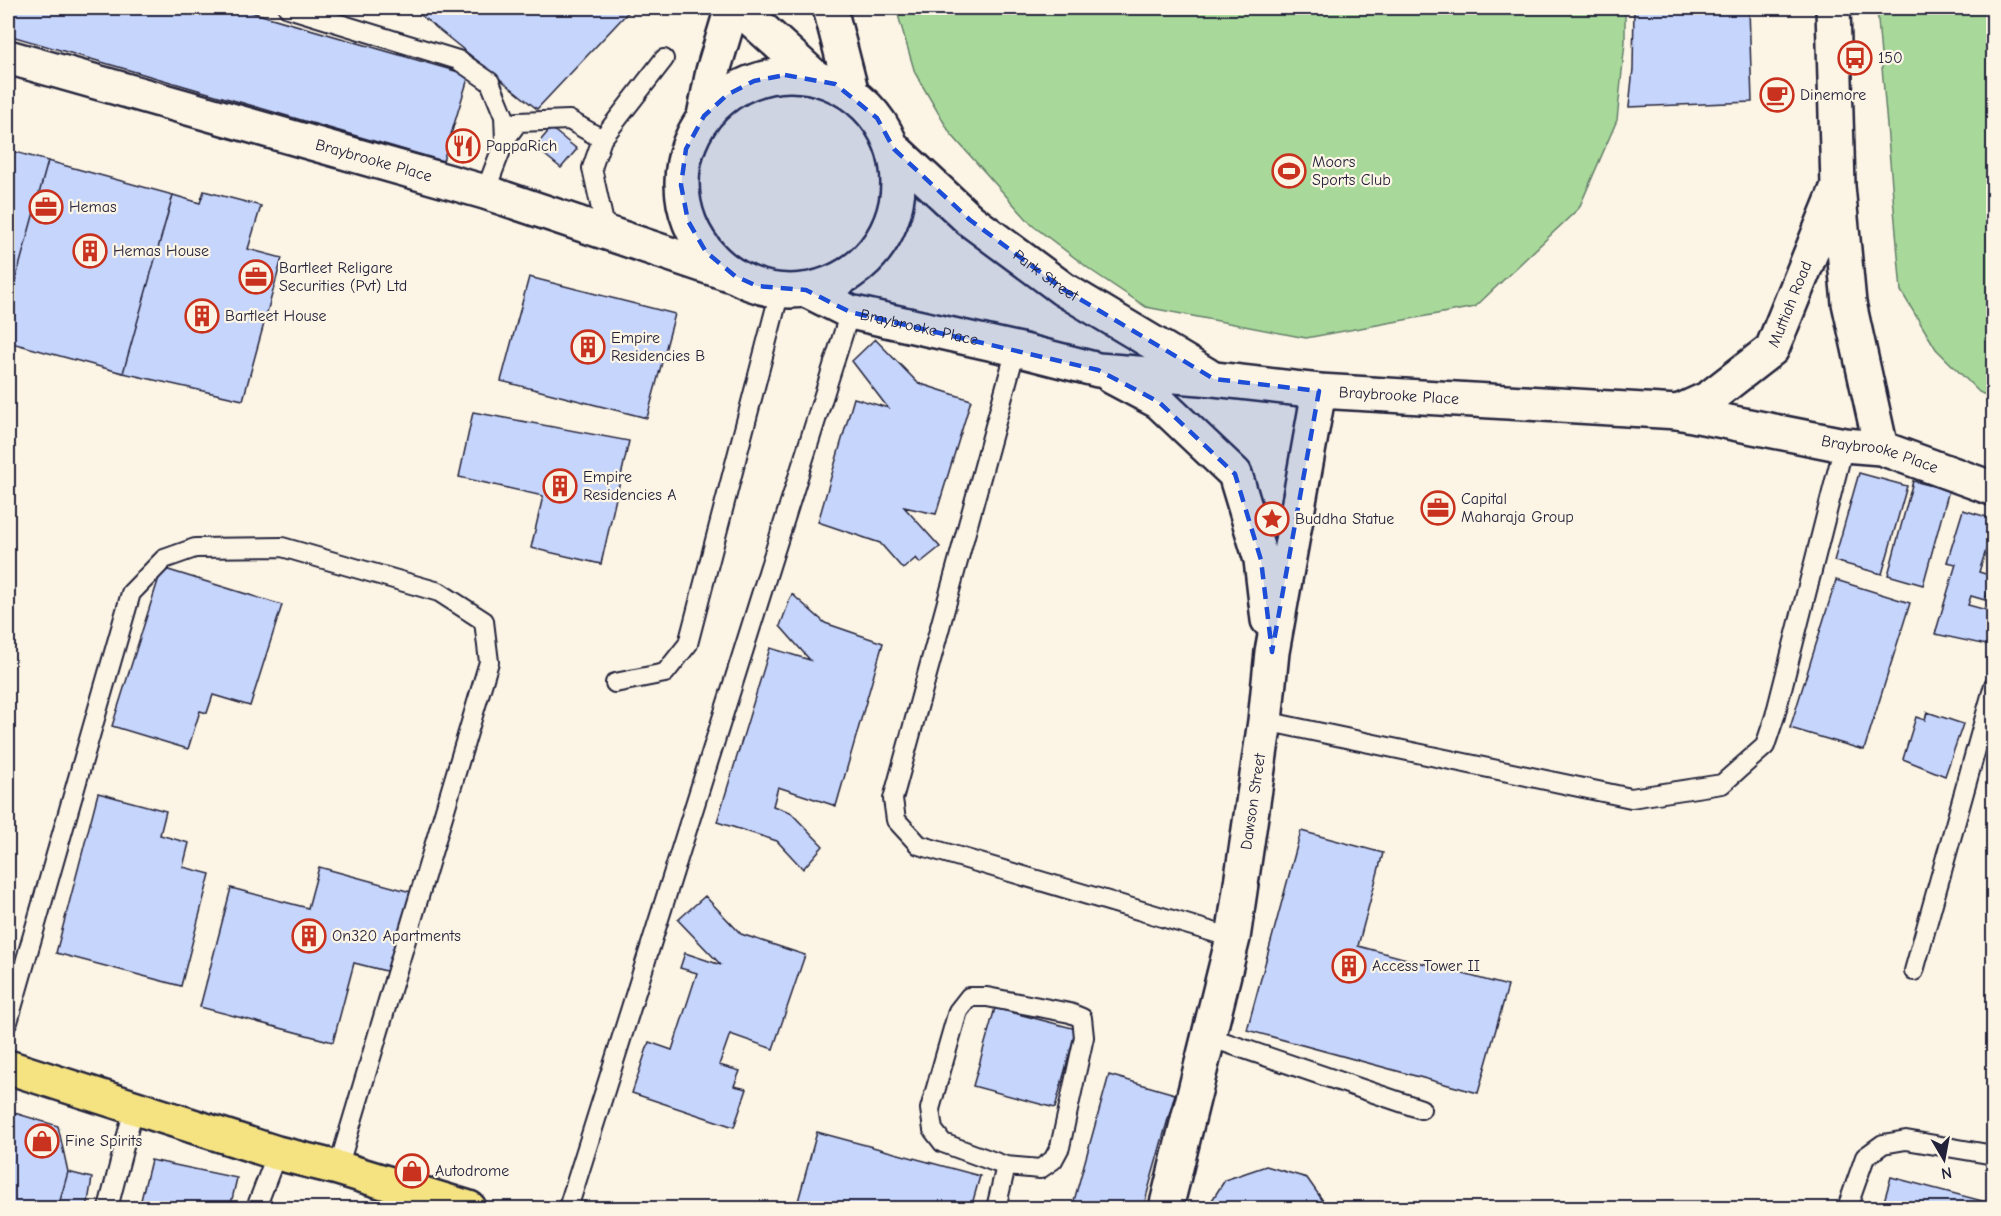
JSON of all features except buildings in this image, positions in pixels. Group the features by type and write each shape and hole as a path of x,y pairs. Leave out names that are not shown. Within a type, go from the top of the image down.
{"main road":[{"path":"8,1067 277,1153 338,1168 469,1209"}],"street":[{"path":"704,117 713,71 732,8"},
{"path":"739,8 816,78"},
{"path":"830,8 852,94"},
{"name":"Muttiah Road","path":"1833,8 1838,186 1849,303 1881,448"},
{"name":"Braybrooke Place","path":"8,57 485,192 735,276 757,286 793,291 850,312 1098,370 1214,379 1319,391 1678,412 1844,445 1881,448 1994,489"},
{"path":"735,276 706,252 688,221 681,185 686,149 704,117 727,95 754,81 785,75 816,78 835,84 852,94 877,118 894,149 899,186 891,223 871,255 841,279 793,291"},
{"name":"Park Street","path":"894,149 970,220 1063,289 1214,379"},
{"name":"Muttiah Road","path":"1678,412 1709,398 1772,349 1838,186"},
{"path":"1098,370 1159,402 1235,474 1261,560 1272,652"},
{"name":"Dawson Street","path":"1166,1209 1233,938 1272,652 1319,391"}],"lane":[{"path":"288,8 458,60 490,81 504,116 505,140"},
{"path":"606,232 592,168 602,139 664,59"},
{"path":"485,192 505,140 518,122 569,120 602,139"},
{"path":"615,682 665,673 688,644 793,291"},
{"path":"568,1209 850,312"},
{"path":"1016,349 893,799 896,820 919,845 1233,938"},
{"path":"1264,721 1631,798 1722,784 1766,746 1844,445"},
{"path":"8,1022 131,593 164,559 195,548 282,547 439,592 484,621 489,662 338,1168"},
{"path":"1914,971 1994,686"},
{"path":"969,997 987,997 1070,1012 1082,1018 1084,1037 1060,1147 1053,1160 1040,1169 1006,1166 943,1143 933,1130 930,1109 958,1011 969,997"},
{"path":"1209,1037 1420,1109"},
{"path":"108,1209 134,1108"},
{"path":"1847,1209 1865,1157 1883,1144 1906,1140 1994,1155"},
{"path":"256,1209 277,1153"},
{"path":"996,1209 1006,1166"}],"highlighted area":[{"path":"785,75 835,84 877,118 894,149 970,220 1063,289 1214,379 1319,391 1272,652 1261,560 1235,474 1159,402 1098,370 850,312 806,290 757,286 735,276 706,252 688,221 681,185 686,149 704,116 727,95 754,81"}],"green space":[{"name":"Moors Sports Club","path":"896,8 1625,8 1625,42 1617,120 1579,208 1475,307 1306,338 1146,307 1092,271 1032,225 950,133 915,73"},
{"path":"1877,8 1993,8 1993,399 1979,392 1936,349 1901,291"}],"place":[{"name":"150","path":"1855,58"},
{"name":"Dinemore","path":"1777,95"},
{"name":"PappaRich","path":"463,146"},
{"name":"Moors Sports Club","path":"1289,171"},
{"name":"Hemas","path":"46,207"},
{"name":"Hemas House","path":"90,251"},
{"name":"Bartleet Religare Securities (Pvt) Ltd","path":"256,277"},
{"name":"Bartleet House","path":"202,316"},
{"name":"Empire Residencies B","path":"588,347"},
{"name":"Empire Residencies A","path":"560,486"},
{"name":"Capital Maharaja Group","path":"1438,508"},
{"name":"Buddha Statue","path":"1272,519"},
{"name":"On320 Apartments","path":"309,936"},
{"name":"Access Tower II","path":"1349,966"},
{"name":"Fine Spirits","path":"42,1141"},
{"name":"Autodrome","path":"412,1171"}]}
